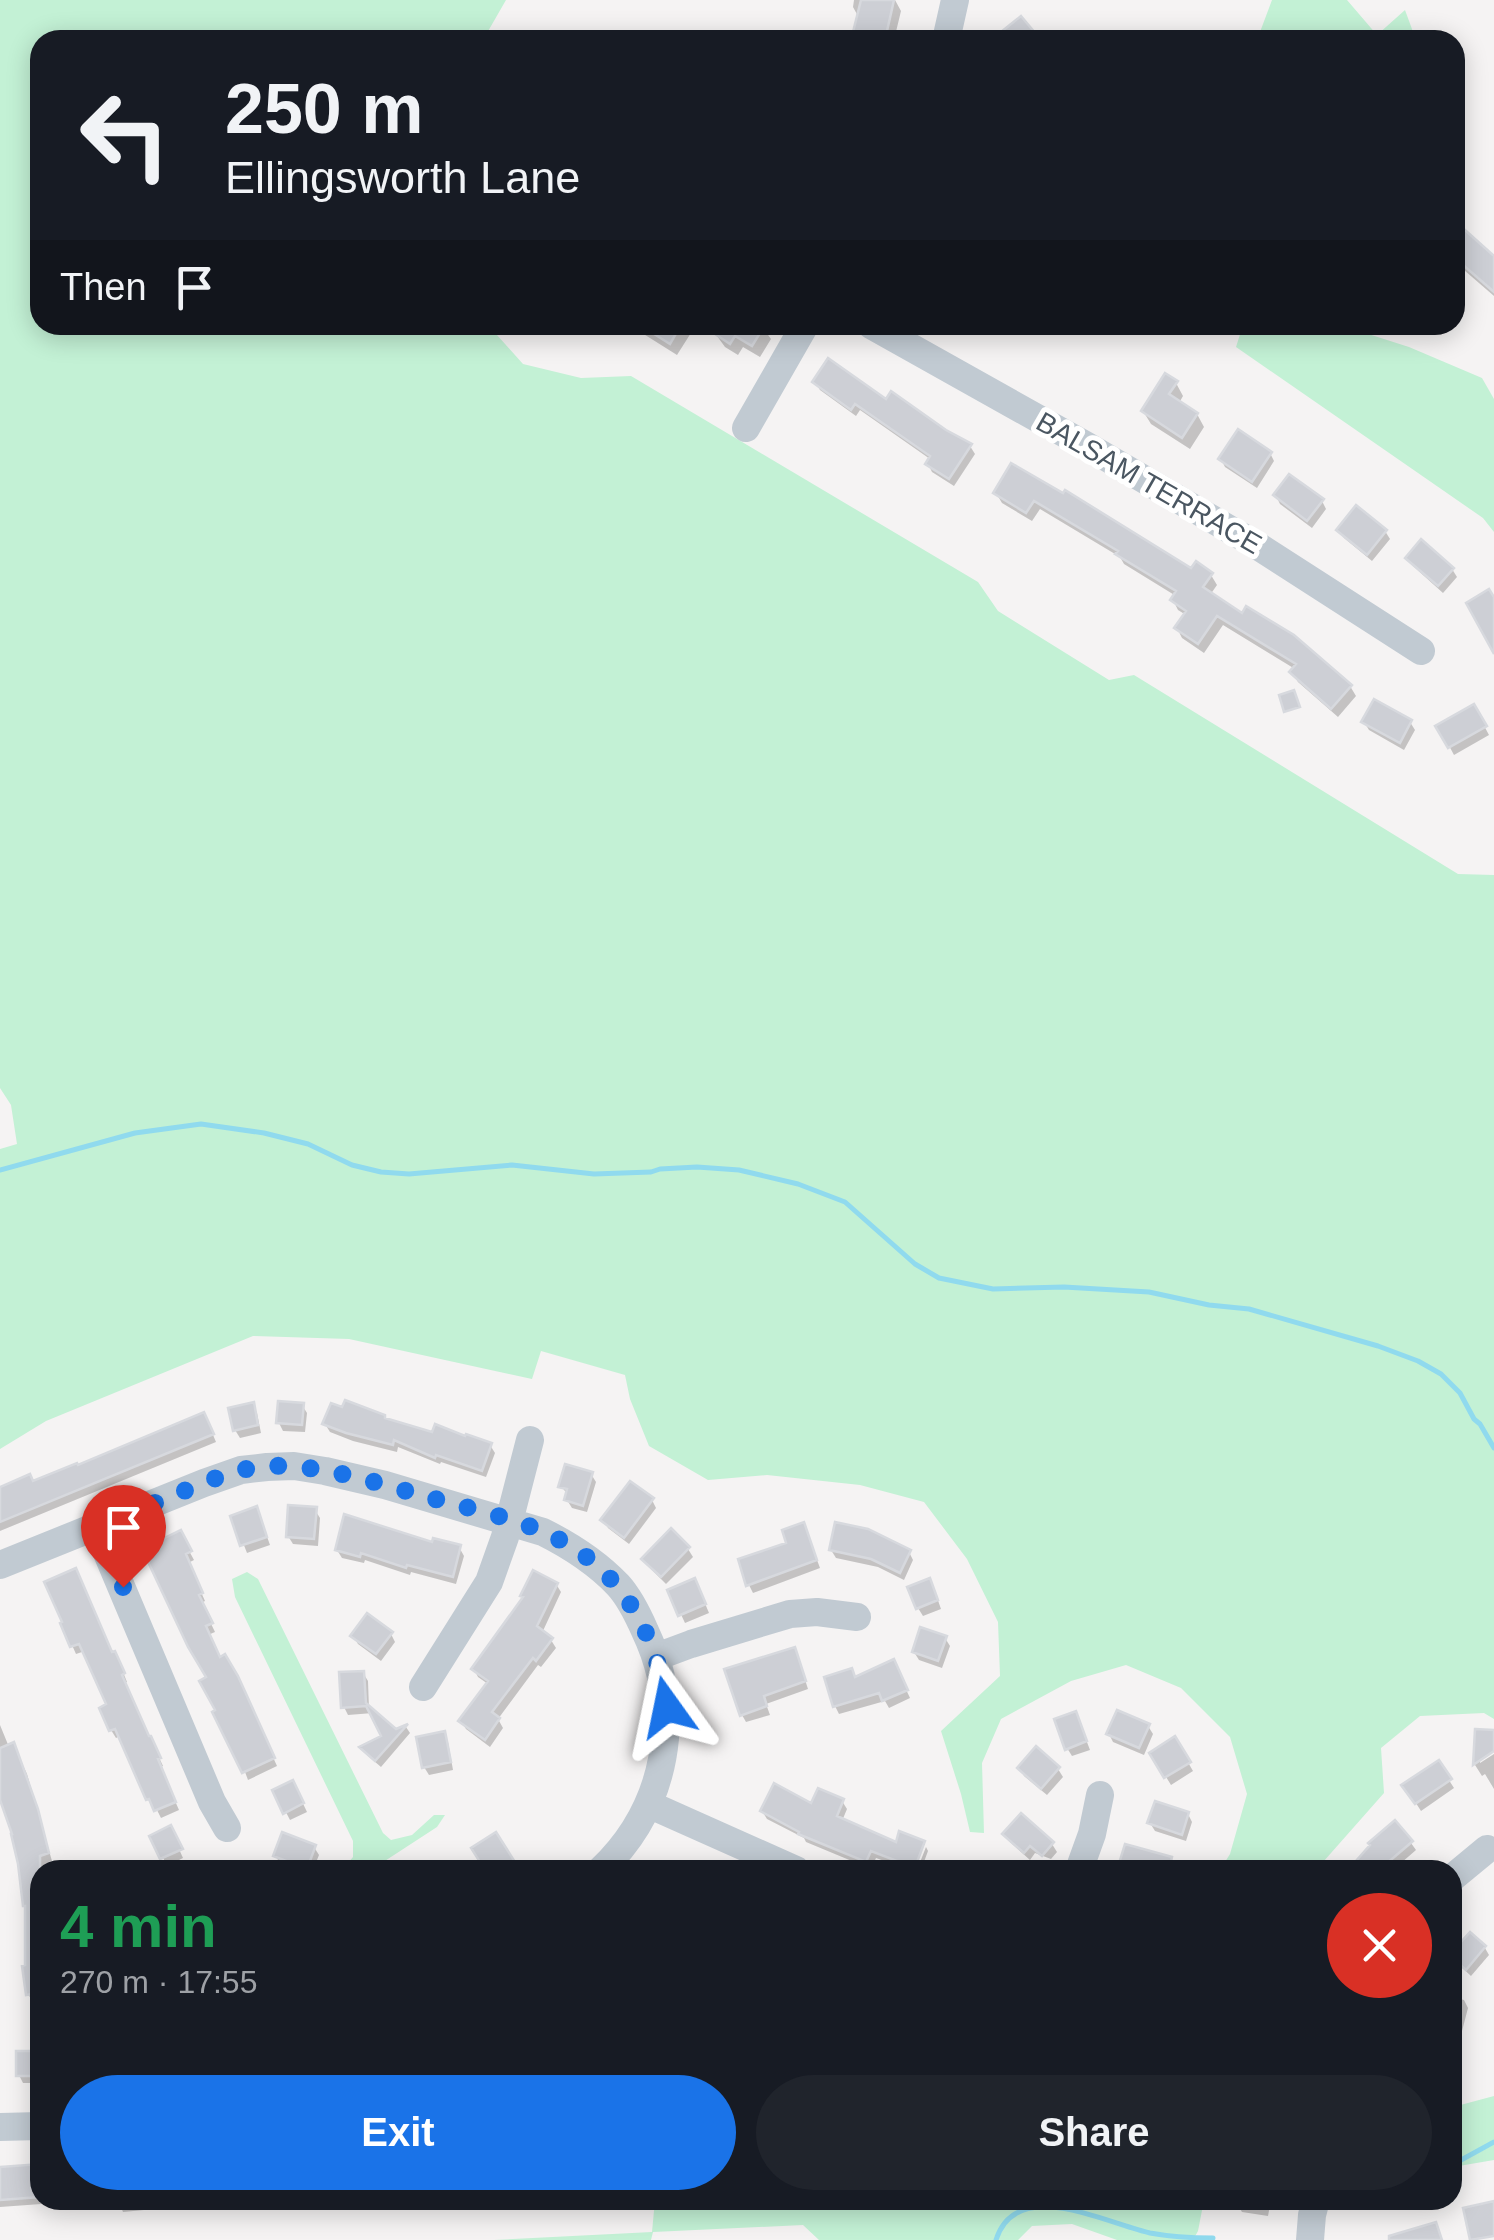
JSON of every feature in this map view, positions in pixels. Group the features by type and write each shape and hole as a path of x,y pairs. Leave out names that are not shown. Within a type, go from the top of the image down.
{"street":[{"path":"948,30 955,0"},
{"path":"746,428 799,335"},
{"name":"BALSAM TERRACE","path":"888,335 1253,543 1421,652"},
{"path":"423,1687 489,1582 530,1440"},
{"path":"0,1565 222,1476 266,1466 294,1466 385,1485 544,1532 565,1542 620,1588 637,1613 662,1675 667,1707 666,1741 648,1804 628,1840 610,1860"},
{"path":"96,1527 212,1802 227,1828"},
{"path":"656,1657 790,1614 818,1612 857,1618"},
{"path":"1083,1860 1100,1795"},
{"path":"648,1804 774,1860"},
{"path":"1462,1870 1487,1849"},
{"path":"0,2127 30,2126"},
{"path":"1310,2240 1314,2210"}],"green space":[{"path":"0,0 506,0 489,30 30,30 30,335 497,335 523,364 581,378 631,376 978,582 998,611 1109,680 1134,675 1458,874 1494,875 1494,1719 1484,1713 1420,1716 1381,1748 1384,1793 1325,1860 1226,1860 1247,1794 1230,1737 1181,1688 1126,1665 1071,1681 1001,1719 982,1763 984,1833 970,1832 941,1731 1000,1676 998,1622 967,1559 924,1502 860,1485 767,1475 708,1480 649,1446 625,1375 541,1351 532,1379 349,1339 253,1336 46,1421 0,1449 0,1149 17,1144 11,1105 0,1088"},
{"path":"1272,0 1347,0 1373,30 1261,30"},
{"path":"1405,10 1412,30 1383,30"},
{"path":"1240,335 1371,335 1482,378 1494,399 1494,532 1483,518 1236,347"},
{"path":"247,1572 258,1579 383,1833 391,1840 412,1835 434,1815 445,1815 437,1827 386,1860 350,1860 353,1841 235,1597 232,1579"},
{"path":"1494,2096 1494,2160 1462,2165 1462,2105"},
{"path":"654,2210 1202,2210 1193,2240 1117,2240 1072,2224 1032,2226 1018,2240 819,2240 803,2225 653,2232 651,2240 494,2240 652,2232"}],"building":[{"path":"861,0 894,0 887,30 854,30"},
{"path":"1021,16 1033,30 1004,30"},
{"path":"1465,230 1494,256 1494,292 1465,267"},
{"path":"656,335 675,335 670,344"},
{"path":"716,335 759,335 752,346 735,336 730,344"},
{"path":"828,358 886,399 891,391 972,444 949,479 925,464 930,456 855,404 851,410 812,382"},
{"path":"1165,373 1178,381 1169,394 1198,413 1182,438 1141,411"},
{"path":"1238,429 1272,452 1252,482 1218,459"},
{"path":"1011,463 1063,493 1065,490 1191,568 1196,561 1213,573 1203,587 1242,613 1246,606 1294,635 1352,685 1331,709 1289,672 1296,664 1217,616 1198,644 1174,628 1186,611 1170,600 1176,591 1034,501 1026,513 993,493"},
{"path":"1289,474 1324,499 1307,521 1273,495"},
{"path":"1356,505 1387,530 1367,555 1336,530"},
{"path":"1421,539 1454,568 1438,586 1405,558"},
{"path":"1489,589 1494,597 1494,654 1466,603"},
{"path":"1294,690 1300,707 1284,712 1279,695"},
{"path":"1374,699 1412,720 1400,743 1361,722"},
{"path":"1474,704 1487,726 1448,748 1435,726"},
{"path":"345,1400 385,1418 432,1432 435,1424 492,1443 482,1471 436,1455 435,1458 394,1440 393,1445 322,1424 331,1403 342,1407"},
{"path":"278,1401 304,1403 302,1425 276,1423"},
{"path":"254,1402 258,1425 233,1431 228,1408"},
{"path":"204,1412 214,1434 0,1522 0,1487 30,1474 33,1481 78,1465"},
{"path":"565,1464 593,1472 583,1506 564,1500 567,1489 558,1487"},
{"path":"630,1481 654,1498 624,1538 600,1520"},
{"path":"288,1505 317,1507 314,1539 286,1537"},
{"path":"257,1506 267,1537 240,1546 230,1516"},
{"path":"344,1514 432,1542 433,1538 461,1545 453,1577 335,1550"},
{"path":"804,1522 817,1560 746,1586 738,1559 786,1543 782,1530"},
{"path":"835,1522 868,1529 911,1550 900,1573 871,1559 829,1550"},
{"path":"671,1528 690,1547 661,1577 641,1559"},
{"path":"181,1530 192,1551 186,1554 203,1593 199,1595 213,1623 206,1626 220,1657 225,1654 238,1676 275,1758 242,1773 199,1681 206,1677 142,1549"},
{"path":"76,1568 125,1673 122,1675 161,1758 158,1759 176,1802 154,1811 115,1729 109,1731 99,1708 106,1704 79,1644 70,1647 44,1582"},
{"path":"533,1570 558,1583 537,1626 553,1638 492,1712 500,1718 485,1740 458,1721 488,1681 471,1669 523,1597 520,1596"},
{"path":"695,1578 706,1604 678,1616 667,1590"},
{"path":"930,1578 938,1600 916,1609 907,1587"},
{"path":"367,1613 393,1632 376,1654 350,1636"},
{"path":"920,1627 947,1636 938,1661 912,1652"},
{"path":"795,1647 806,1681 764,1696 767,1706 740,1716 724,1669"},
{"path":"894,1659 908,1690 882,1701 879,1693 833,1707 824,1677 852,1668 855,1677"},
{"path":"364,1671 366,1703 396,1729 408,1724 375,1761 359,1747 381,1736 366,1706 341,1708 339,1672"},
{"path":"1117,1710 1150,1724 1139,1748 1106,1734"},
{"path":"1076,1711 1087,1741 1065,1750 1054,1719"},
{"path":"1475,1729 1494,1730 1494,1751 1473,1765"},
{"path":"445,1731 451,1762 422,1768 416,1737"},
{"path":"1175,1736 1191,1762 1164,1778 1149,1753"},
{"path":"14,1742 49,1853 40,1856 40,1860 30,1860 30,1994 26,1995 22,1966 25,1906 12,1834 0,1800 0,1748"},
{"path":"1036,1746 1060,1767 1041,1789 1017,1768"},
{"path":"1439,1760 1452,1779 1415,1804 1401,1785"},
{"path":"293,1780 304,1803 283,1814 272,1790"},
{"path":"774,1783 811,1803 818,1788 844,1799 837,1816 896,1842 899,1831 925,1841 918,1860 894,1860 871,1851 867,1860 861,1860 798,1834 760,1811"},
{"path":"1155,1801 1189,1812 1182,1835 1147,1823"},
{"path":"1021,1813 1054,1842 1042,1856 1030,1846 1024,1853 1002,1834"},
{"path":"1395,1820 1413,1841 1391,1860 1357,1860 1368,1843"},
{"path":"171,1825 183,1849 160,1859 149,1836"},
{"path":"282,1832 316,1845 310,1860 273,1856"},
{"path":"496,1832 514,1860 479,1860 471,1848"},
{"path":"1125,1844 1172,1857 1171,1860 1120,1860"},
{"path":"1470,1932 1486,1946 1466,1970 1462,1967 1462,1941"},
{"path":"16,2051 30,2051 30,2076 16,2076"},
{"path":"30,2165 30,2198 0,2200 0,2167"},
{"path":"1494,2201 1494,2236 1470,2240 1463,2208"},
{"path":"1436,2222 1442,2240 1389,2240 1389,2236"}],"waterway":[{"path":"0,1170 135,1133 201,1124 308,1144 352,1165 381,1172 409,1174 512,1165 594,1174 697,1167 739,1170 798,1184 845,1202 915,1264 939,1278 993,1289 1064,1287 1149,1292 1249,1309 1378,1346 1441,1374 1460,1393 1494,1448"},
{"path":"1462,2160 1494,2142"},
{"path":"996,2240 1007,2221 1023,2210"},
{"path":"1070,2210 1150,2233 1213,2238"}],"route":[{"path":"123,1587 96,1527 241,1470 294,1466 325,1471 496,1517 565,1542 620,1588 637,1613 662,1675 667,1707"}]}
